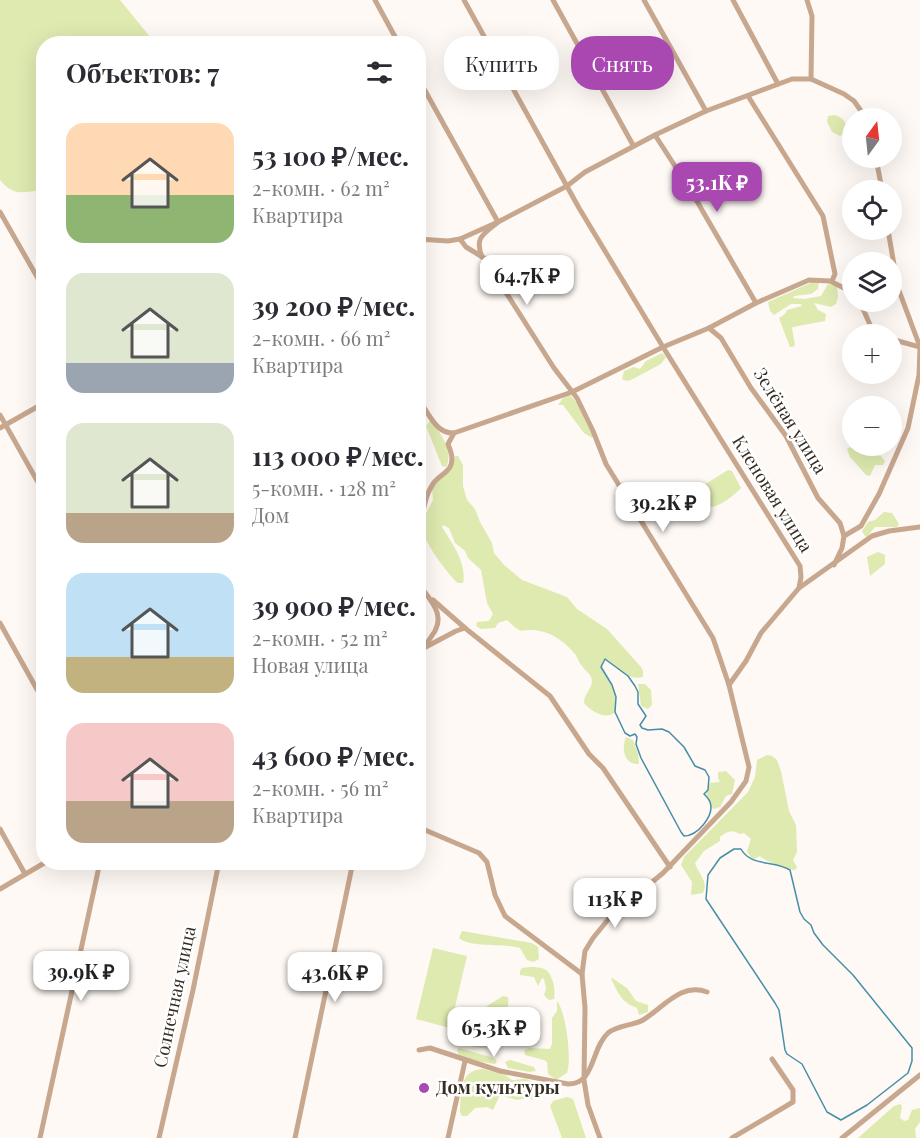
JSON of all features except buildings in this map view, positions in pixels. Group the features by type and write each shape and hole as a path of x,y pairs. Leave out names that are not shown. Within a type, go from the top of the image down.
{"street":[{"path":"375,0 395,36"},
{"name":"Кленовая улица","path":"464,0 567,186 663,347 800,566 799,588"},
{"path":"553,0 633,145"},
{"path":"644,0 706,111"},
{"path":"733,0 778,84"},
{"path":"807,0 812,16 811,79"},
{"path":"426,240 448,242 498,222 567,186 585,172 633,145 706,111 778,84 798,78 811,79 854,100 859,108"},
{"path":"426,92 498,222"},
{"path":"748,96 823,216 835,274 832,281"},
{"path":"655,135 691,191 756,303"},
{"path":"0,212 36,275"},
{"path":"498,222 480,240 478,245 482,257 572,392 594,431 606,464 713,638 729,685 746,749 749,772 738,794 670,867 603,926 585,951 582,974 585,1008 584,1080 588,1105 600,1138"},
{"path":"459,239 466,247 482,257"},
{"path":"834,565 842,548 844,536 859,528 864,521 902,444 912,413 919,375 920,347 898,288 890,240"},
{"path":"426,410 439,428 445,432 454,433 572,392 756,303 809,280 832,281 842,286"},
{"name":"Зелёная улица","path":"709,327 721,338 751,388 786,436 818,498 840,523 844,536"},
{"path":"902,342 920,347"},
{"path":"3,426 36,407"},
{"path":"0,415 3,426 36,480"},
{"path":"426,500 435,482 450,465 452,454 448,444 454,433"},
{"path":"729,685 761,633 799,588 872,536 920,527"},
{"path":"426,592 465,628 550,696 589,754 603,768 670,867"},
{"path":"426,644 433,636 438,624 439,614 432,599"},
{"path":"0,623 36,688"},
{"path":"426,647 465,628"},
{"path":"0,829 25,874"},
{"path":"426,830 479,853 487,862 498,906 505,916 582,974"},
{"path":"0,889 36,868"},
{"path":"40,1138 98,870"},
{"name":"Солнечная улица","path":"159,1138 217,870"},
{"path":"295,1138 351,870"},
{"path":"419,1050 430,1048 500,1071 576,1084 584,1080 609,1032 643,1020 658,1007 681,993 695,989 707,992"},
{"path":"732,1138 793,1102 793,1090 772,1059"},
{"path":"448,1138 465,1061"},
{"path":"842,1138 920,1075"}],"green space":[{"path":"0,0 120,0 149,36 36,36 36,191 14,191 0,180"},
{"path":"834,115 842,118 842,135 832,132 827,122 828,116"},
{"path":"815,281 819,282 818,289 811,294 793,298 821,296 828,284 837,286 836,304 831,307 814,303 818,310 826,314 825,321 793,327 795,345 790,347 779,318 787,310 802,306 791,304 774,315 770,311 768,302"},
{"path":"662,353 666,357 661,364 631,380 622,379 624,371 634,367 640,369 646,361"},
{"path":"570,395 577,403 593,435 592,438 584,433 563,405 558,405 563,398"},
{"path":"430,421 445,443 448,456 446,467 442,466 426,426"},
{"path":"455,456 458,456 463,465 463,486 467,500 475,509 492,543 494,553 504,565 522,580 567,597 577,609 607,629 641,667 643,677 638,678 624,673 608,660 603,660 602,669 616,700 615,712 611,715 599,714 584,703 592,682 591,677 568,646 550,634 533,630 523,631 507,620 498,623 495,628 481,629 476,626 477,622 489,621 493,614 487,603 481,570 455,543 449,528 443,525 463,568 463,583 458,583 437,558 426,540 426,513 433,500 432,489"},
{"path":"881,456 885,461 883,465 875,465 870,476 866,475 850,457"},
{"path":"728,470 732,471 741,488 715,506 703,505 696,490"},
{"path":"884,512 892,513 899,524 897,527 875,527 867,537 865,536 862,531 868,522 875,520"},
{"path":"878,552 885,555 885,564 870,576 867,557"},
{"path":"638,684 645,684 651,690 652,705 648,709 641,706"},
{"path":"626,737 633,740 639,764 630,762 625,755"},
{"path":"767,755 777,760 789,811 796,825 797,852 793,860 797,867 795,870 787,868 760,856 751,858 747,851 751,839 744,833 730,831 720,837 720,841 704,851 695,863 704,881 705,889 703,893 691,895 692,882 681,865 684,857 748,792 755,777 757,760"},
{"path":"726,771 735,780 732,794 726,796 720,807 714,809 706,795 710,783 720,782 718,772"},
{"path":"462,931 532,943 538,947 539,959 533,962 527,960 520,948 464,941 459,938"},
{"path":"433,948 467,956 450,1028 416,1019"},
{"path":"522,968 542,968 548,972 555,992 554,999 549,1000 544,995 546,989 544,979 542,978 538,986 534,977 520,975"},
{"path":"612,978 627,988 636,1001 648,1005 648,1012 639,1015 637,1008 621,997"},
{"path":"503,996 508,997 508,1003 500,1020 490,1020 478,1015 479,1011"},
{"path":"557,1001 563,1015 569,1058 567,1073 556,1080 548,1074 547,1062 525,1055 524,1051 529,1048 550,1049 552,1018 557,1011"},
{"path":"469,1032 489,1043 488,1047 474,1047 464,1042 461,1039"},
{"path":"459,1048 494,1058 497,1061 495,1064 459,1055 457,1050"},
{"path":"510,1060 534,1067 536,1071 508,1068 505,1062"},
{"path":"483,1069 505,1075 512,1080 528,1080 535,1085 534,1100 526,1098 517,1100 502,1096 499,1097 493,1110 487,1107 475,1108 467,1116 462,1116 461,1097 465,1078 475,1070"},
{"path":"567,1097 573,1099 586,1138 562,1138 550,1106 553,1101"},
{"path":"900,1104 902,1106 900,1118 904,1121 908,1120 912,1110 920,1108 920,1122 915,1129 916,1138 858,1138 894,1106"}],"waterway":[{"path":"605,659 628,676 635,686 638,692 638,704 646,716 640,725 642,728 662,729 669,732 684,747 695,766 705,770 709,777 708,790 704,794 710,802 710,813 704,824 694,833 684,836 681,832 641,758 636,744 637,737 635,734 630,736 625,733 615,712 616,697 612,685 601,667 605,659"},
{"path":"734,849 741,849 745,855 757,861 790,870 800,912 804,919 811,925 823,945 853,975 912,1048 912,1061 908,1073 867,1105 841,1120 827,1112 802,1064 787,1054 779,1010 706,899 708,875 720,858 734,849"}],"place":[{"name":"Дом культуры","path":"424,1088"}]}
